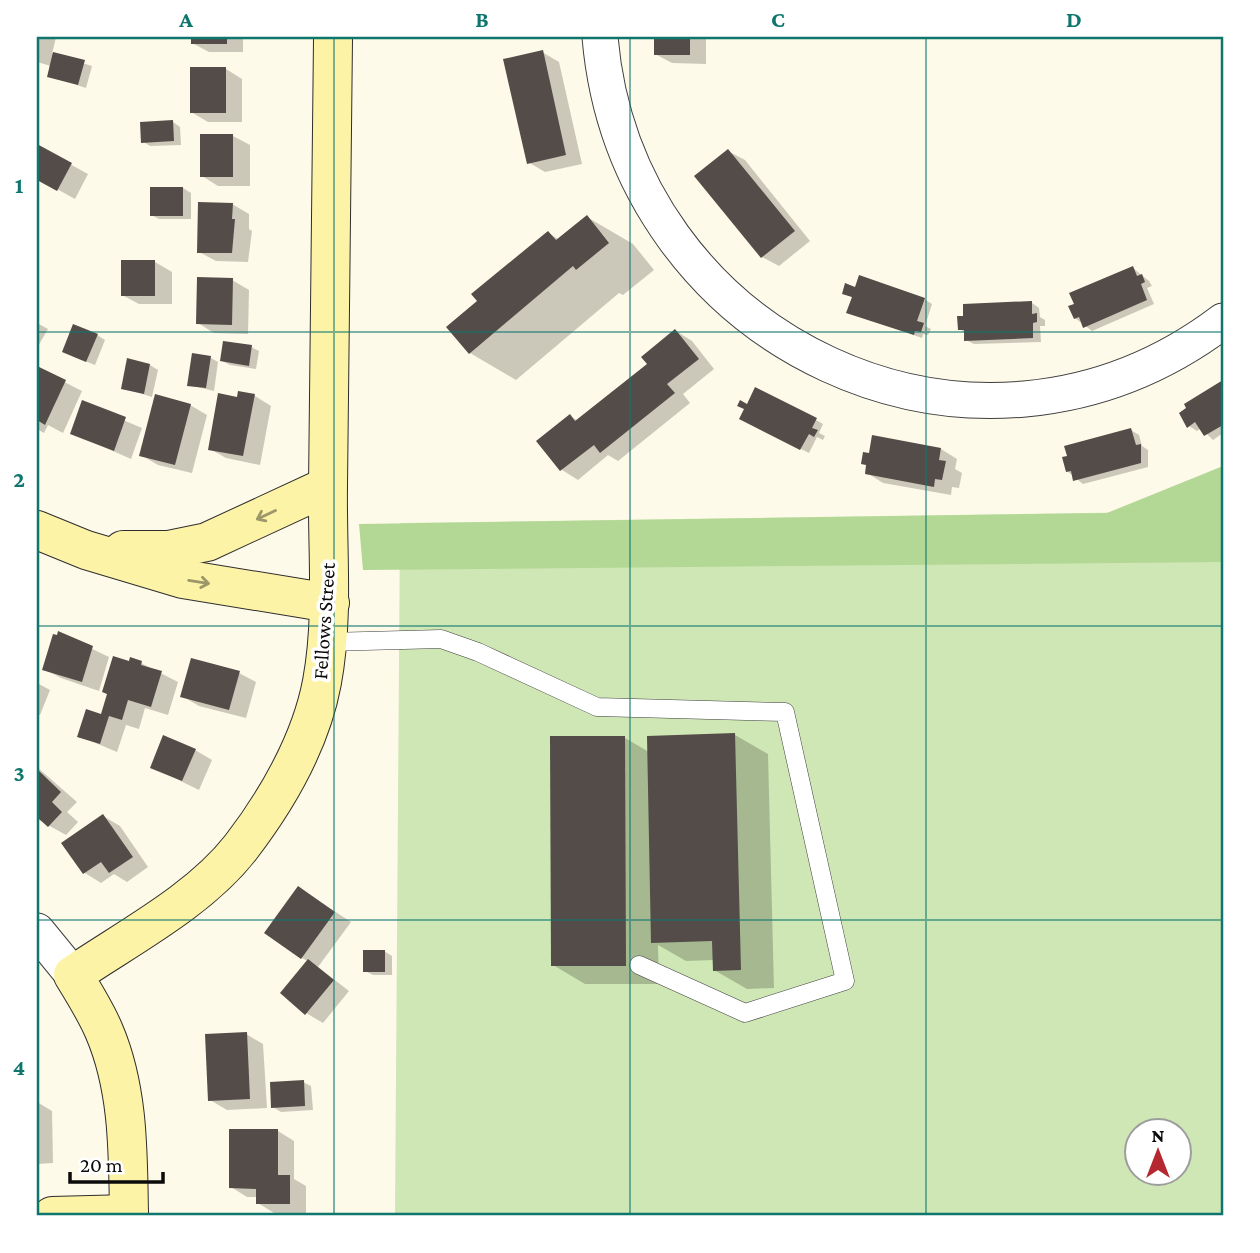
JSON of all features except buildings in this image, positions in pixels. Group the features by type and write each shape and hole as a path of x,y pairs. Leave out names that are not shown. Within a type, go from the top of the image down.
{"street":[{"name":"Fellows Street","path":"73,975 182,901 218,871 240,848 288,773 309,728 322,682 330,603 328,486 333,37"},
{"path":"600,37 602,68 614,116 632,167 665,226 694,266 739,310 777,338 824,364 871,381 925,394 977,400 1012,399 1054,394 1121,378 1164,358 1223,321"},
{"path":"86,550 168,550 207,542 328,486"},
{"path":"37,530 86,550 183,579 330,603"},
{"path":"37,931 73,975 104,1031 118,1072 126,1127 129,1215 52,1216"}],"lane":[{"path":"327,642 441,639 478,652 597,707 785,712 845,981 745,1013 639,965"}],"green space":[{"path":"1223,466 1223,562 363,570 359,524 1107,513"},
{"path":"1223,511 1223,1216 395,1216 400,523"}]}
